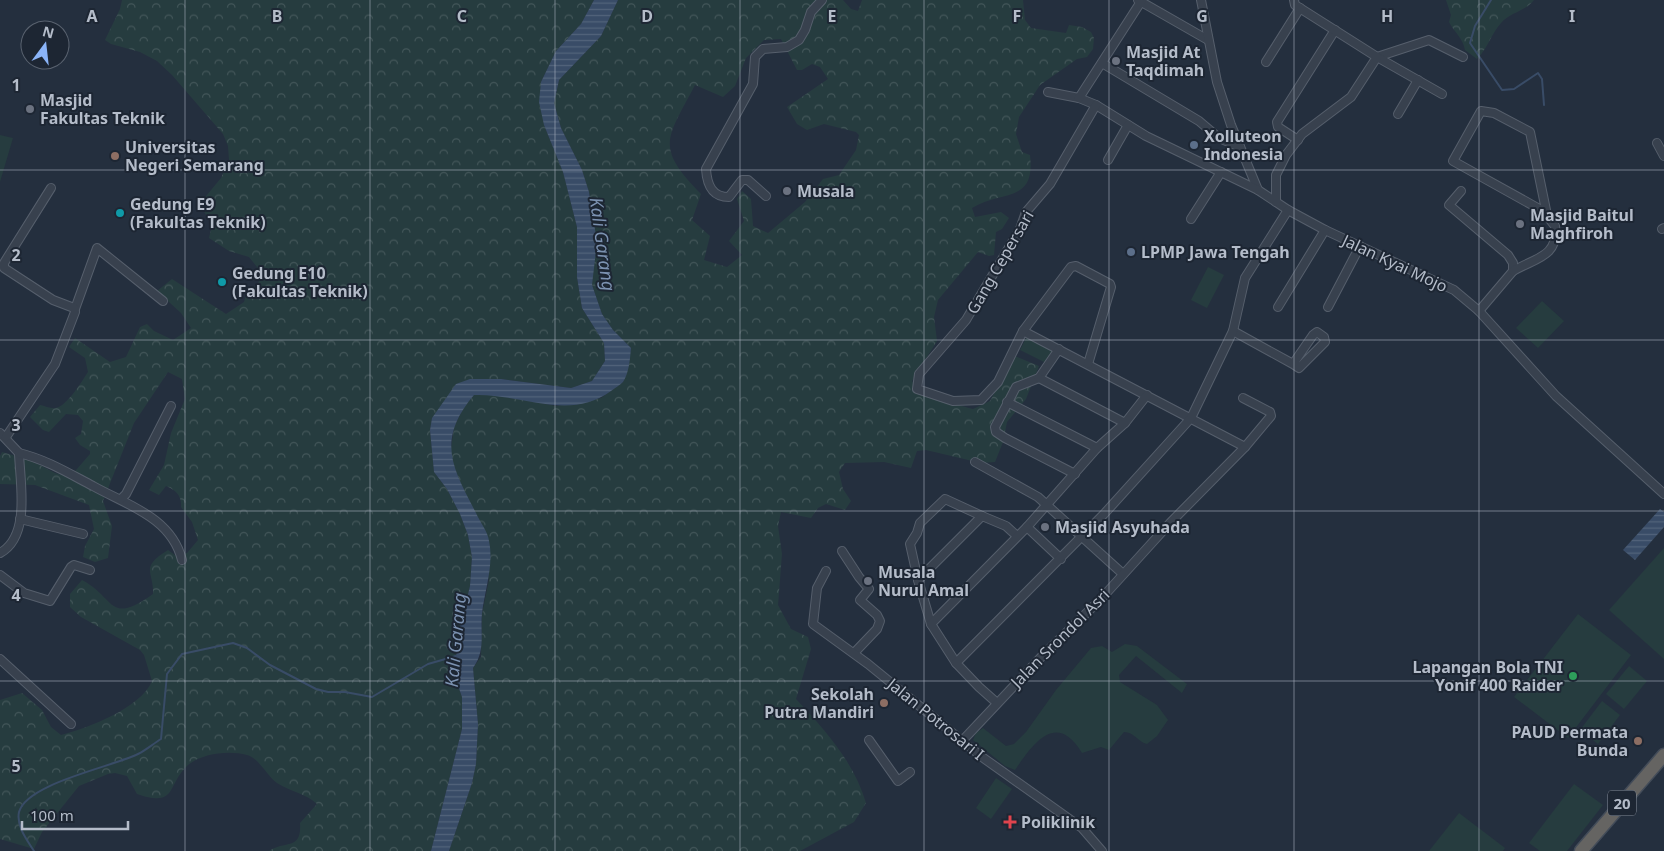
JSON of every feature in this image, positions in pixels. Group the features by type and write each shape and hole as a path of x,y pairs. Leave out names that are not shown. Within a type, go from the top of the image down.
{"highway":[{"name":"20","path":"1581,851 1664,755"}],"street":[{"path":"766,196 748,180 742,180 729,197 714,195 710,190 706,169 753,84 756,57 764,49 787,47 799,40 805,30 811,12 822,0"},
{"path":"1201,0 1217,82 1240,147 1258,190"},
{"path":"1294,0 1295,5 1442,94"},
{"path":"1079,98 1140,1 1208,40"},
{"path":"1266,62 1300,8"},
{"path":"1298,140 1278,127 1277,122 1336,30"},
{"path":"1276,202 1277,172 1298,140 1351,97 1378,57 1430,40 1463,57"},
{"path":"1102,63 1199,122 1219,138 1240,147"},
{"path":"1398,114 1418,80"},
{"name":"Jalan Kyai Mojo","path":"1048,92 1079,98 1096,105 1146,136 1258,190 1288,210 1326,230 1454,290 1479,311 1556,396 1664,494"},
{"name":"Gang Cepersari","path":"1023,331 998,382 980,401 953,401 917,389 919,374 966,320 1020,230 1022,218 1050,184 1096,105"},
{"path":"1479,311 1513,271 1550,251 1555,229 1547,214 1530,132 1494,113 1481,111 1453,161 1547,214"},
{"path":"1108,160 1128,125"},
{"path":"1657,143 1664,156"},
{"path":"1191,220 1221,172"},
{"path":"0,279 4,263 52,188"},
{"path":"1461,191 1449,205 1508,255 1513,263 1513,271"},
{"path":"956,663 1061,559 1144,472 1191,418 1233,331 1245,278 1288,210"},
{"path":"1278,307 1326,230"},
{"path":"1328,307 1360,246"},
{"path":"164,301 97,248 55,364 3,435 19,453 51,463 141,508 160,524 179,551 182,560"},
{"path":"1088,364 1111,287 1110,284 1078,266 1071,267 1023,331 1245,447"},
{"path":"3,268 53,300 75,309"},
{"path":"1233,331 1293,364 1301,368 1324,342 1324,337 1317,332 1313,335 1293,364"},
{"path":"1058,349 1039,378 1016,387 996,422 996,432 1074,474"},
{"path":"1039,378 1125,423"},
{"path":"931,624 1048,504 1097,448 1125,423 1147,395"},
{"name":"Jalan Srondol Asri","path":"964,740 997,702 1245,447 1272,414 1243,398"},
{"path":"1008,402 1097,448"},
{"path":"121,499 126,494 171,406"},
{"path":"0,553 13,542 20,519 19,453"},
{"name":"Jalan Srondol Asri","path":"975,462 1026,489 1048,504 1123,574"},
{"name":"Jalan Srondol Asri","path":"997,702 979,687 956,663 931,624 913,565 910,544 925,516 945,499 1006,526 1017,536"},
{"path":"918,580 982,516"},
{"path":"20,519 83,534"},
{"path":"1027,526 1061,559"},
{"path":"842,551 869,589 860,600 877,614 880,621 877,629 854,653"},
{"path":"0,575 24,593 50,601 71,566 90,570"},
{"name":"Jalan Potrosari I","path":"826,571 817,588 812,621 817,628 854,653 964,740 982,757 1082,828 1102,851"},
{"path":"0,659 71,724"},
{"path":"869,740 898,781 910,772"}],"green space":[{"path":"122,0 594,0 581,24 556,51 541,82 544,125 563,172 577,227 577,277 582,308 604,343 605,361 592,381 571,388 501,379 432,418 430,430 434,472 447,489 460,514 468,535 472,557 470,586 458,635 456,658 456,680 462,697 462,729 431,851 269,851 295,841 300,832 300,823 317,804 308,797 277,783 251,757 233,753 208,755 194,761 181,773 170,792 159,798 150,798 137,794 127,776 115,773 108,774 79,786 42,832 34,849 0,839 0,700 22,693 42,710 51,727 61,735 112,716 137,700 152,681 144,655 140,650 81,617 70,607 70,594 82,580 93,587 113,606 128,608 153,594 150,570 154,561 159,556 168,550 175,555 187,553 198,540 192,522 181,507 179,497 173,489 166,486 159,495 149,490 164,465 171,433 185,399 182,379 168,372 134,423 103,501 112,526 108,558 95,562 83,557 85,546 94,529 89,505 35,485 0,484 0,456 2,452 30,460 55,473 70,477 90,454 90,451 80,445 75,438 81,434 83,421 78,415 66,414 49,432 43,430 30,417 40,405 56,408 65,403 88,372 85,358 69,347 75,338 110,362 126,357 140,327 147,324 154,331 173,340 191,328 181,313 157,291 172,279 226,314 244,302 246,295 259,282 261,272 249,257 229,251 209,238 212,225 202,208 202,201 221,178 229,160 228,146 223,134 172,75 157,61 140,52 111,44 105,40 120,9"},
{"path":"618,0 843,0 851,9 858,11 862,0 1023,0 1025,20 1031,28 1066,33 1069,25 1082,27 1091,32 1094,38 1093,49 1087,57 1077,59 1040,85 1019,117 1016,134 1022,152 1030,155 1028,181 1022,189 1014,193 972,208 975,217 1001,212 1009,218 1002,229 996,232 994,255 989,256 978,252 938,300 934,317 937,341 912,381 931,397 973,409 990,401 1015,356 1039,366 1026,399 1007,422 1003,442 995,462 981,463 926,450 917,451 911,468 884,462 845,463 839,472 843,489 851,501 845,510 826,504 818,508 811,518 781,512 778,526 782,554 778,605 791,629 808,637 811,649 796,699 828,735 846,760 861,788 866,803 854,822 800,851 449,851 472,783 476,764 478,724 473,668 481,657 482,614 489,580 461,485 450,456 454,427 464,407 474,395 496,394 556,406 601,398 623,382 628,368 631,348 613,330 602,314 592,285 595,223 589,192 582,170 561,128 554,103 559,80 601,36","holes":["781,39 797,70 802,70 812,64 820,67 828,79 787,107 797,124 807,130 824,124 856,132 859,135 856,150 839,175 823,179 805,202 768,233 753,226 751,199 742,191 737,199 744,221 729,241 742,255 727,267 704,260 710,236 692,220 701,194 686,178 671,153 672,131 678,118 695,85 723,97 735,86 746,58 764,40"]},
{"path":"1446,0 1534,0 1527,7 1509,16 1501,23 1477,59 1465,50 1449,22 1451,15"},
{"path":"0,135 13,138 0,182"},
{"path":"1208,267 1224,275 1207,308 1191,300"},
{"path":"1542,301 1564,321 1538,348 1516,328"},
{"path":"1027,336 1055,350 1048,364 1020,350"},
{"path":"1664,548 1664,659 1609,610"},
{"name":"Lapangan Bola TNI Yonif 400 Raider","path":"1578,614 1631,655 1568,738 1514,697"},
{"path":"1125,644 1137,646 1187,684 1182,693 1136,656 1119,675 1120,682 1157,705 1168,720 1157,736 1147,744 1124,732 1109,750 1101,747 1082,753 1072,740 1063,734 1054,733 1045,736 1037,742 1015,770 1005,766 973,740 976,733 983,728 1006,746 1014,744 1026,732 1056,690 1091,648 1102,646 1112,652"},
{"path":"1629,666 1647,681 1624,709 1606,694"},
{"path":"1602,701 1620,715 1598,744 1580,730"},
{"path":"996,778 1012,789 991,819 976,808"},
{"path":"1574,784 1603,805 1567,851 1540,851 1529,843"},
{"path":"1459,813 1505,848 1503,851 1429,851"}],"water":[{"path":"594,0 618,0 601,36 559,80 554,103 561,128 582,170 589,192 597,242 592,285 602,314 613,330 631,348 629,366 623,382 611,391 595,400 578,404 544,404 474,395 462,411 455,426 452,454 455,467 467,497 487,534 490,559 482,613 480,655 473,668 478,724 476,764 472,783 449,851 431,851 462,729 462,697 456,680 456,658 458,635 470,586 472,557 468,535 460,514 447,489 434,472 430,430 432,418 456,384 470,379 501,379 571,388 592,381 605,361 604,343 582,308 577,277 577,227 563,172 544,125 539,102 541,82 556,51 581,24"},
{"path":"1660,509 1664,512 1664,527 1635,560 1623,550"}],"waterway":[{"path":"1491,0 1475,26 1470,43 1502,90 1514,89 1538,73 1542,79 1544,105"},
{"name":"Kali Garang","path":"34,851 23,833 18,817 25,802 53,784 126,759 144,751 161,739 167,674 182,654 233,643 247,648 270,665 316,689 372,697 428,664 456,656"}],"place":[{"name":"Masjid At Taqdimah","path":"1116,61"},
{"name":"Masjid Fakultas Teknik","path":"30,109"},
{"name":"Xolluteon Indonesia","path":"1194,145"},
{"name":"Universitas Negeri Semarang","path":"115,156"},
{"name":"Musala","path":"787,191"},
{"name":"Gedung E9 (Fakultas Teknik)","path":"120,213"},
{"name":"Masjid Baitul Maghfiroh","path":"1520,224"},
{"name":"LPMP Jawa Tengah","path":"1131,252"},
{"name":"Gedung E10 (Fakultas Teknik)","path":"222,282"},
{"name":"Masjid Asyuhada","path":"1045,527"},
{"name":"Musala Nurul Amal","path":"868,581"},
{"name":"Lapangan Bola TNI Yonif 400 Raider","path":"1573,676"},
{"name":"Sekolah Putra Mandiri","path":"884,703"},
{"name":"PAUD Permata Bunda","path":"1638,741"},
{"name":"Poliklinik","path":"1010,822"}]}
